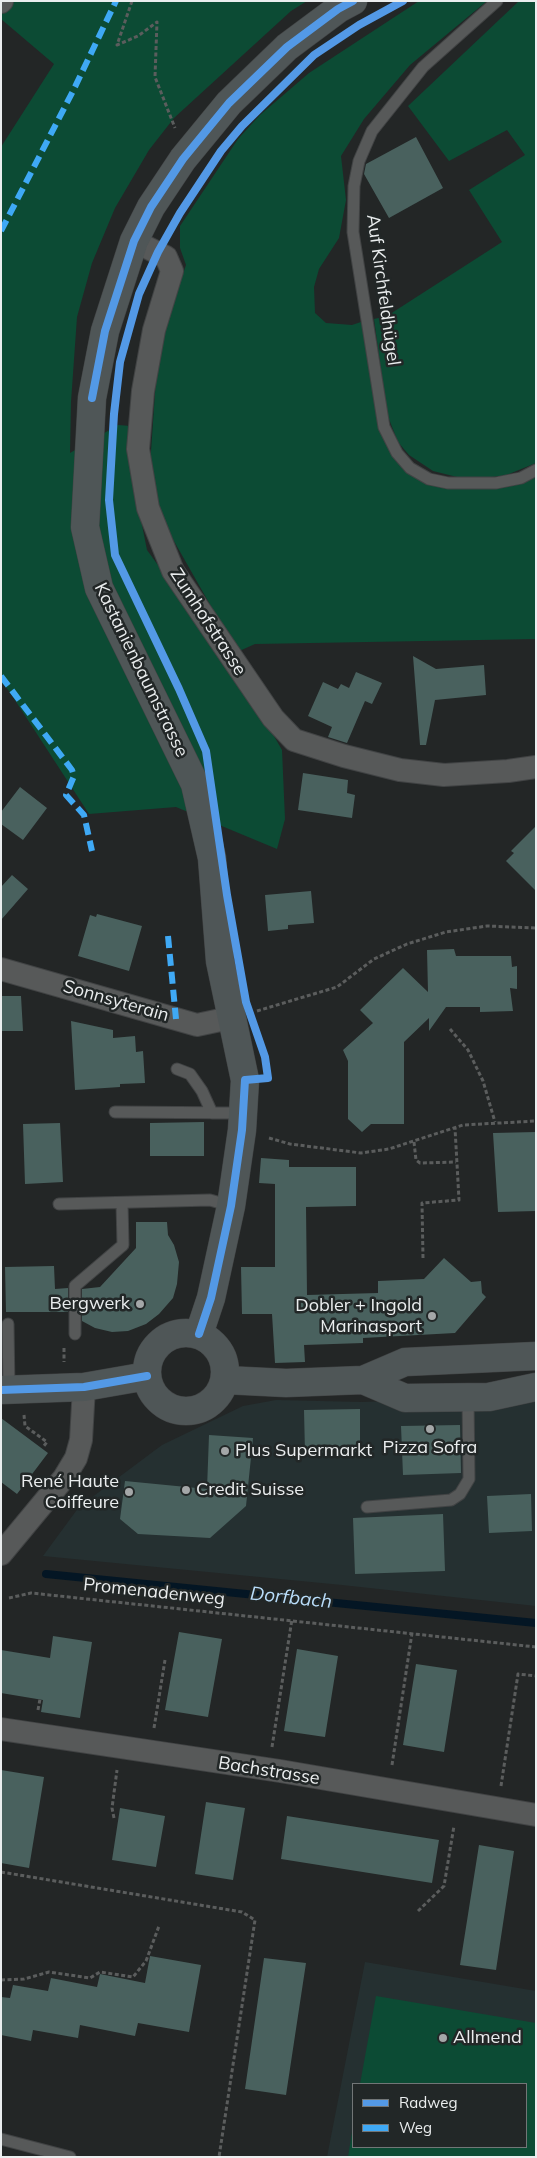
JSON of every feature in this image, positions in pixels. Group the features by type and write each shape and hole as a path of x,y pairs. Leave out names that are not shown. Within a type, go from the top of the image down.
{"street":[{"name":"Kastanienbaumstrasse","path":"199,1334 211,1298 231,1206 242,1121 245,1080 240,1016 220,961 212,858 196,784 99,588 85,527 92,398 105,331 134,241 151,206 183,159 229,104 287,47 338,9 352,1"},
{"name":"Zumhofstrasse","path":"134,241 166,257 172,271 154,330 143,391 138,449 148,508 173,571 273,718 294,740 344,756 400,770 444,774 508,771 536,767"},
{"name":"Sonnsyterain","path":"1,969 197,1025 240,1016"},
{"path":"179,1333 199,1334 217,1347 223,1357 225,1380 216,1398 209,1404 190,1411 175,1409 162,1402 150,1386 147,1376 150,1357 162,1342 179,1333"},
{"path":"225,1380 279,1383 364,1380 405,1362 536,1356"},
{"path":"11,1397 147,1376"},
{"path":"364,1380 405,1398 489,1397 536,1387"},
{"path":"1,1554 64,1478 76,1458 81,1440 84,1387"},
{"name":"Bachstrasse","path":"1,1729 280,1771 536,1815"}],"lane":[{"name":"Auf Kirchfeldhügel","path":"497,1 423,67 372,132 359,161 354,186 353,232 384,427 397,453 410,468 428,478 448,483 496,483 521,478 536,470"},
{"path":"177,1069 190,1074 202,1091 212,1113"},
{"path":"115,1112 212,1113 242,1121"},
{"path":"59,1204 210,1200 231,1206"},
{"path":"75,1334 75,1286 123,1245 122,1203"},
{"path":"8,1324 11,1397"},
{"path":"367,1507 451,1500 460,1494 469,1479 468,1397"},
{"path":"1,2139 70,2157"}],"path":[{"path":"132,1 117,45 138,36 157,22 155,77 176,128"},
{"path":"240,1016 337,987 374,959 407,944 446,932 487,926 536,928"},
{"path":"450,1029 468,1050 479,1074 494,1122"},
{"path":"242,1121 290,1144 361,1153 389,1150 463,1125 536,1121"},
{"path":"423,1258 422,1203 459,1200 454,1128"},
{"path":"414,1142 416,1160 420,1163 456,1162"},
{"path":"11,1397 25,1426 47,1442 43,1447"},
{"path":"271,1757 292,1619"},
{"path":"392,1766 412,1633"},
{"path":"154,1729 165,1660"},
{"path":"500,1793 518,1674 536,1676"},
{"path":"114,1818 112,1808 119,1762"},
{"path":"418,1911 444,1886 454,1823"},
{"path":"1,1872 242,1912 255,1920 219,2157"},
{"path":"1,1980 24,1979 48,1972 90,1978 100,1972 133,1977 146,1961 159,1926"}],"shaded area":[{"path":"536,1396 536,1606 43,1556 79,1507 162,1445 243,1406 276,1400 362,1402"},
{"name":"Allmend","path":"365,1962 536,1991 536,2157 327,2157"}],"green space":[{"path":"1,1 307,1 291,11 174,118 149,150 115,208 92,263 77,317 71,402 70,453 118,425 131,426 130,465 147,550 243,682 282,750 285,819 277,849 176,807 89,814 9,691 1,682 1,147 54,64 1,19"},
{"path":"419,1 487,1 410,65 364,119 341,156 346,200 339,238 319,269 314,287 315,313 326,323 352,325 364,321 385,440 428,481 464,489 489,489 528,479 536,475 536,639 255,644 237,652 162,520 150,466 157,364 167,318 186,265 180,248 180,226 238,139 260,115 309,73"},
{"path":"519,1 536,1 536,463 504,476 465,479 433,471 409,455 398,442 387,414 374,319 387,316 502,242 469,190 525,155 507,130 449,161 408,106"},
{"name":"Allmend","path":"376,1996 536,2023 536,2157 348,2157 352,2132 352,2148 527,2148 527,2083 360,2083"}],"building":[{"path":"416,137 443,188 389,218 364,174 366,164"},
{"path":"413,656 436,669 484,665 486,695 435,700 426,745 420,745"},
{"path":"356,672 382,683 372,704 365,701 347,743 328,737 332,727 308,716 323,682 338,689 341,684 349,688"},
{"path":"303,773 348,780 347,793 355,795 352,818 298,810"},
{"path":"20,787 47,808 23,840 1,824 1,812"},
{"path":"536,826 536,891 506,861 514,853 511,851"},
{"path":"12,875 28,889 1,920 1,887"},
{"path":"311,891 314,923 288,925 288,929 268,931 265,895"},
{"path":"97,914 142,926 129,971 78,956 90,915 96,917"},
{"path":"454,949 456,956 511,956 512,967 517,966 517,989 510,988 513,1011 480,1012 480,1007 446,1007 429,1031 429,1018 404,1042 404,1124 371,1124 362,1132 348,1119 348,1061 343,1050 373,1023 360,1010 403,968 428,992 427,950"},
{"path":"1,996 21,996 23,1031 1,1031"},
{"path":"71,1021 113,1030 113,1038 135,1036 136,1052 143,1051 145,1083 75,1090"},
{"path":"204,1122 204,1156 150,1156 150,1123"},
{"path":"60,1123 63,1182 25,1184 23,1124"},
{"path":"536,1132 536,1211 498,1212 493,1133"},
{"path":"261,1158 289,1160 289,1167 356,1167 356,1206 306,1207 307,1295 378,1293 378,1281 424,1279 444,1258 471,1282 481,1281 482,1293 486,1297 455,1333 363,1338 363,1343 304,1345 305,1362 275,1363 272,1314 242,1314 241,1267 275,1267 275,1184 259,1183"},
{"path":"136,1222 167,1222 168,1235 174,1245 179,1262 177,1284 173,1298 159,1314 146,1324 128,1331 112,1332 95,1328 82,1321 82,1289 100,1287 136,1248"},
{"path":"54,1266 55,1289 68,1288 68,1312 6,1312 5,1267"},
{"path":"360,1409 360,1452 305,1453 304,1410"},
{"path":"1,1418 48,1453 17,1494 1,1482"},
{"path":"460,1425 461,1473 403,1475 401,1426"},
{"path":"209,1435 253,1438 246,1506 210,1538 138,1534 120,1519 125,1481 207,1489"},
{"path":"531,1494 532,1531 489,1533 487,1496"},
{"path":"443,1514 445,1571 355,1574 353,1518"},
{"path":"179,1632 222,1639 208,1717 165,1710"},
{"path":"53,1636 92,1642 80,1718 41,1712 43,1700 1,1693 1,1650 50,1658"},
{"path":"297,1649 338,1656 325,1737 284,1731"},
{"path":"416,1664 457,1670 444,1752 403,1745"},
{"path":"1,1770 44,1777 29,1868 1,1863"},
{"path":"206,1802 245,1808 233,1880 195,1874"},
{"path":"120,1808 165,1816 156,1867 112,1860"},
{"path":"287,1816 439,1840 432,1883 281,1859"},
{"path":"479,1845 514,1851 496,1970 460,1965"},
{"path":"150,1956 201,1965 189,2032 138,2023 135,2036 80,2025 78,2038 33,2030 31,2041 1,2035 1,1997 10,1998 13,1985 48,1991 51,1978 97,1987 100,1974 145,1983"},
{"path":"264,1958 306,1963 286,2095 245,2089"}],"waterway":[{"name":"Dorfbach","path":"46,1574 536,1623"}],"marked path":[{"path":"1,231 74,89 116,1"},
{"path":"1,676 72,770 74,776 66,795 84,815 92,851"},
{"path":"168,936 176,1019"}],"cycle path":[{"path":"92,398 105,331 134,241 151,207 183,159 229,103 287,47 338,9 353,1"},
{"path":"199,1334 211,1298 231,1206 242,1130 245,1080 268,1078 265,1057 246,1002 227,895 206,751 179,689 115,555 109,500 114,414 120,362 139,294 158,252 180,213 221,151 242,126 314,55 359,25 403,1"},
{"path":"1,1390 84,1387 147,1376"}],"place":[{"name":"Bergwerk","path":"140,1304"},
{"name":"Dobler + Ingold Marinasport","path":"432,1316"},
{"name":"Pizza Sofra","path":"430,1429"},
{"name":"Plus Supermarkt","path":"225,1451"},
{"name":"Credit Suisse","path":"186,1490"},
{"name":"René Haute Coiffeure","path":"129,1492"},
{"name":"Allmend","path":"443,2038"}]}
